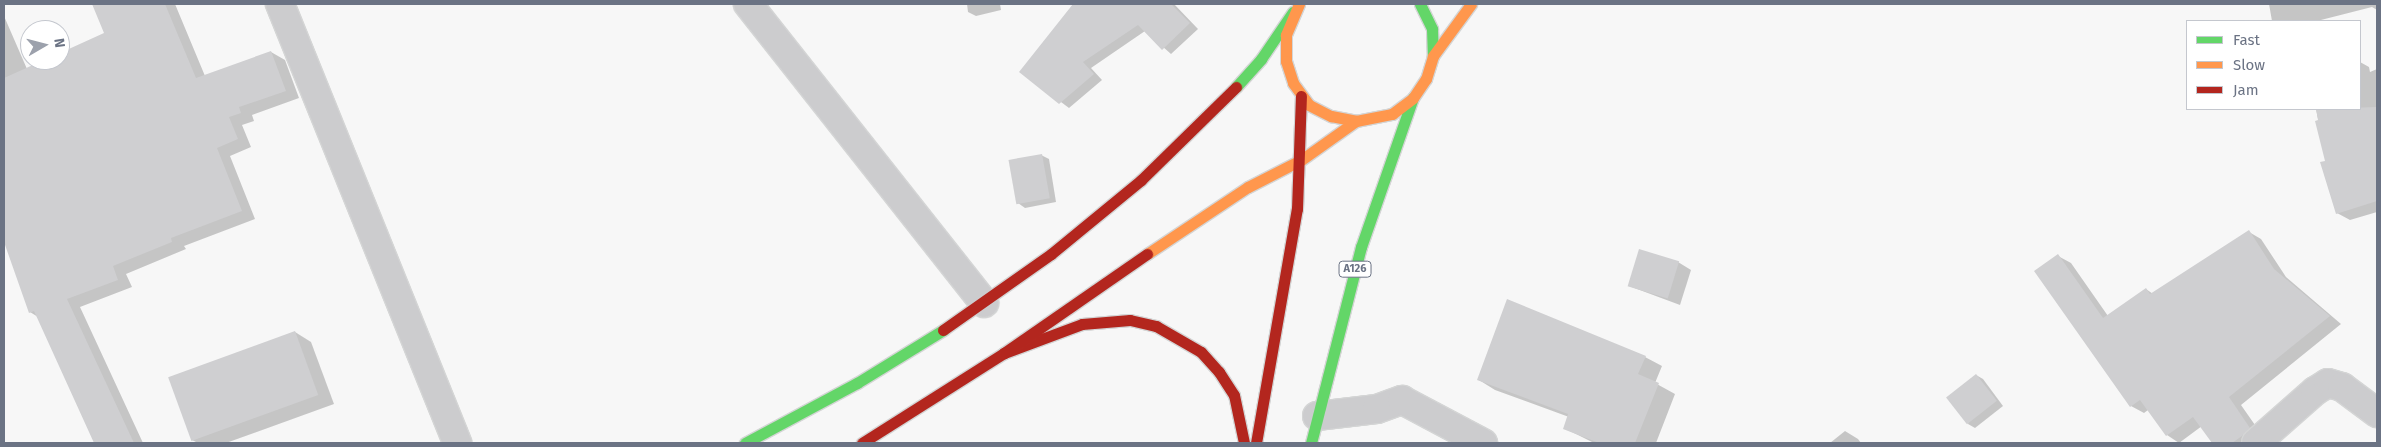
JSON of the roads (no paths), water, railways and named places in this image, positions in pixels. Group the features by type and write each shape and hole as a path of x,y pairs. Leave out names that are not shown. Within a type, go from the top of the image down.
{"main road":[{"name":"A126","path":"1420,4 1432,29 1433,56"},
{"name":"A126","path":"1311,443 1316,416 1361,247 1413,98 1426,79 1433,56 1470,4"},
{"path":"745,443 857,382 984,303 1051,254 1148,173 1218,107 1261,59 1297,7"},
{"name":"A126","path":"1297,7 1286,35 1286,61 1292,83 1300,96 1309,105 1331,116 1356,121 1392,114 1413,98"},
{"name":"A126","path":"1256,443 1292,249 1301,160 1300,96"},
{"path":"862,443 1004,353 1183,228 1248,187 1301,160 1356,121"},
{"path":"1004,353 1082,324 1130,320 1156,326 1201,352 1219,372 1234,395 1244,443"}],"street":[{"path":"280,4 457,443"},
{"path":"748,4 984,303"},
{"path":"2256,443 2315,390 2328,383 2342,387 2377,413"},
{"path":"1316,416 1377,408 1402,400 1483,443"}]}
